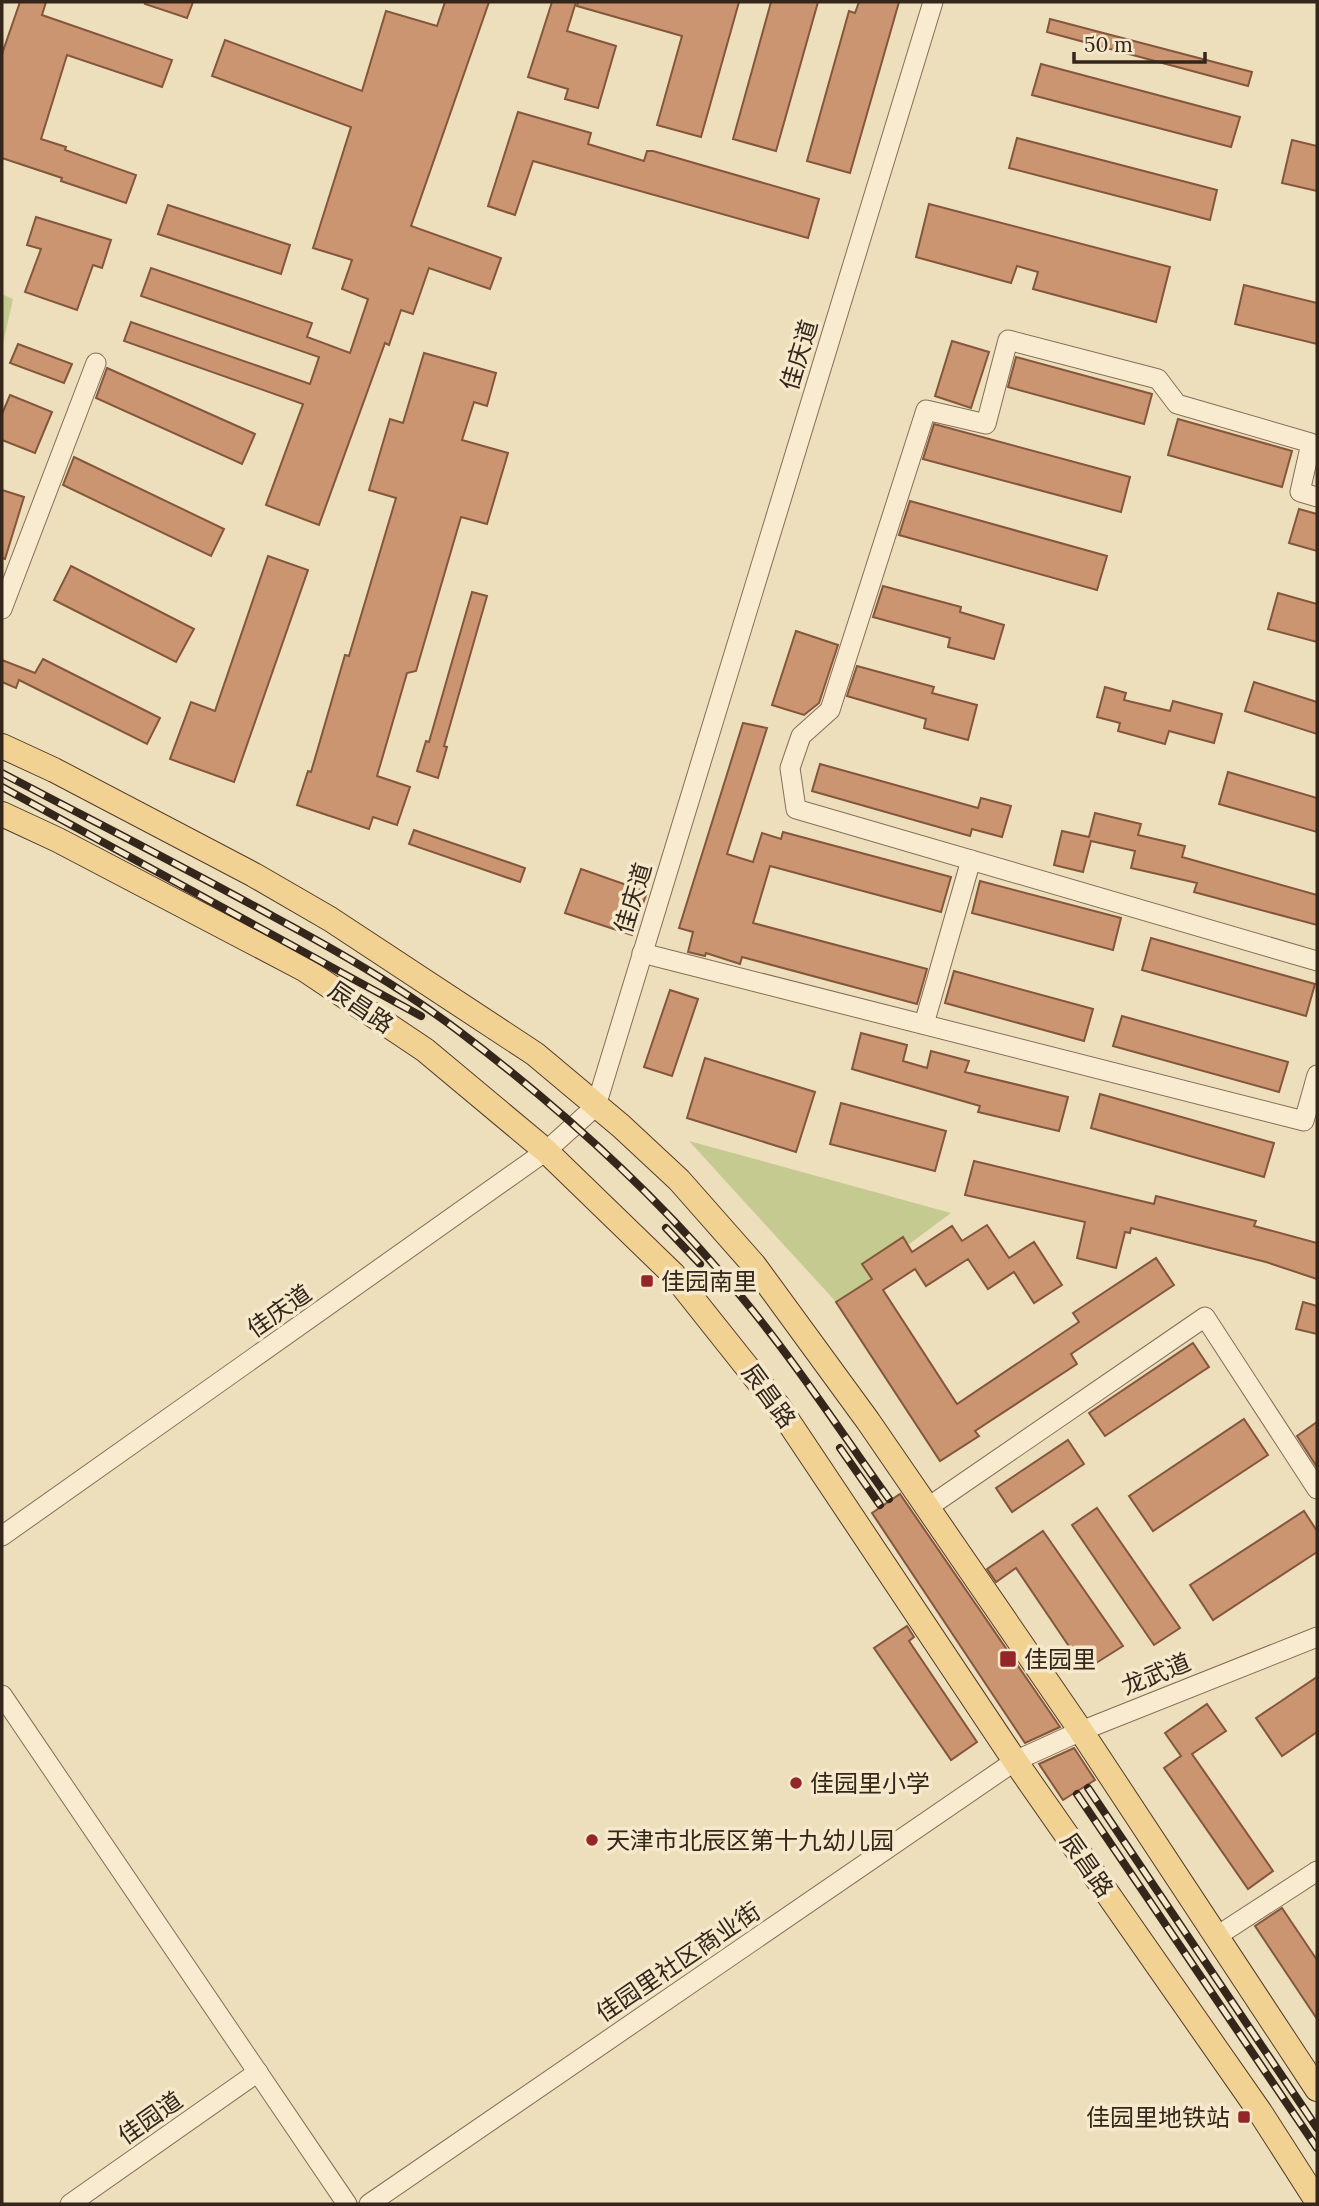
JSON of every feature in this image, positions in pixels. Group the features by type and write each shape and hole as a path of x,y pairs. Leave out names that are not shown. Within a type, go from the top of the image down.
{"main road":[{"path":"2,746 54,770 254,875 330,919 535,1054 679,1180 754,1265 810,1339 1081,1731 1317,2089"},
{"name":"辰昌路","path":"2,814 58,840 304,970 425,1050 546,1152 673,1274 778,1406 1015,1761 1260,2112 1317,2201"}],"street":[{"name":"佳庆道","path":"2,1536 546,1152 596,1106 933,2"},
{"path":"1317,497 1300,492 1311,443 1177,404 1158,379 1008,340 986,424 926,410 830,710 801,736 790,768 796,809 1317,961"},
{"path":"2,609 96,363"},
{"path":"2,734 54,770"},
{"path":"924,1024 971,860"},
{"path":"642,953 1304,1121 1317,1075"},
{"path":"927,1508 1205,1317 1317,1489"},
{"name":"龙武道","path":"1015,1761 1081,1731 1317,1637"},
{"path":"2,1695 347,2204"},
{"name":"佳园里社区商业街","path":"369,2204 1015,1761"},
{"path":"1217,1936 1317,1871"},
{"name":"佳园道","path":"71,2204 258,2072"}],"green space":[{"path":"2,294 13,299 2,348"},
{"path":"689,1141 951,1213 908,1245 902,1237 862,1264 872,1279 836,1302"}],"building":[{"path":"20,2 46,2 42,15 172,60 162,87 67,55 41,139 136,175 126,203 2,158 2,54"},
{"path":"193,2 187,18 145,4"},
{"path":"445,2 489,2 411,226 501,258 490,289 429,268 413,314 401,310 389,345 385,343 319,525 266,505 303,404 124,341 131,322 310,384 319,357 141,296 151,268 312,323 307,337 350,353 368,299 342,289 352,260 313,248 351,127 212,76 225,40 362,91 386,11 437,26"},
{"path":"552,2 576,2 567,31 616,46 598,108 565,99 568,89 528,77"},
{"path":"578,2 739,2 701,137 657,125 682,36 577,6"},
{"path":"771,2 818,2 776,151 733,139"},
{"path":"859,2 899,2 850,173 807,161 849,11 855,13"},
{"path":"1050,19 1252,72 1248,86 1047,32"},
{"path":"1041,64 1240,117 1231,147 1032,95"},
{"path":"518,112 591,133 588,144 644,161 647,151 653,151 819,199 808,238 533,161 515,215 488,206"},
{"path":"1017,138 1217,190 1210,220 1009,168"},
{"path":"1292,140 1317,146 1317,191 1282,183"},
{"path":"929,204 1170,267 1156,322 1033,289 1038,272 1017,266 1011,283 916,257"},
{"path":"168,205 290,245 281,274 158,234"},
{"path":"36,217 111,240 102,268 93,265 77,310 25,292 41,249 27,245"},
{"path":"1244,285 1317,303 1317,344 1235,324"},
{"path":"952,341 989,352 971,408 935,396"},
{"path":"18,344 72,364 64,383 10,363"},
{"path":"424,353 496,373 487,406 474,402 462,440 508,453 487,524 461,517 416,671 407,673 377,776 410,787 397,825 373,817 369,829 297,805 308,771 311,772 345,655 349,656 396,498 369,490 390,419 403,423"},
{"path":"1016,357 1152,394 1144,424 1008,387"},
{"path":"107,368 255,434 242,464 96,398"},
{"path":"10,395 52,412 35,453 2,440 2,414"},
{"path":"1178,419 1292,451 1282,487 1168,455"},
{"path":"934,424 1130,477 1121,512 923,459"},
{"path":"74,457 224,529 211,556 63,485"},
{"path":"2,490 24,497 5,559 2,558"},
{"path":"910,501 1107,556 1097,590 899,535"},
{"path":"1299,509 1317,514 1317,551 1289,543"},
{"path":"268,556 308,570 234,782 170,759 191,702 215,711"},
{"path":"71,566 194,629 176,662 54,600"},
{"path":"883,586 961,607 960,612 1004,625 994,659 948,647 950,638 873,617"},
{"path":"472,592 487,596 444,746 447,747 438,778 417,771 426,741 429,742"},
{"path":"1278,593 1317,604 1317,642 1268,629"},
{"path":"796,631 838,645 819,703 804,715 772,705"},
{"path":"43,659 160,718 147,744 19,680 16,688 2,682 2,660 35,673"},
{"path":"857,666 934,687 932,693 977,705 968,740 924,728 926,719 847,696"},
{"path":"1254,682 1317,702 1317,734 1245,711"},
{"path":"1105,687 1126,693 1124,700 1170,711 1173,701 1222,714 1214,743 1169,731 1165,744 1118,731 1120,723 1097,717"},
{"path":"743,723 767,728 727,854 753,862 762,833 781,839 783,832 951,877 941,912 770,866 753,923 927,969 917,1004 742,957 740,964 706,953 705,956 688,952 693,932 679,928"},
{"path":"820,764 978,808 981,798 1011,806 1002,837 972,829 970,836 812,791"},
{"path":"1228,772 1317,798 1317,832 1219,804"},
{"path":"1095,813 1141,824 1138,835 1185,846 1182,857 1317,895 1317,925 1194,892 1197,883 1131,868 1135,851 1091,841 1083,872 1054,865 1062,831 1089,837"},
{"path":"414,830 525,868 520,882 409,844"},
{"path":"581,869 647,892 632,935 565,913"},
{"path":"980,881 1121,918 1113,950 972,913"},
{"path":"1151,938 1315,984 1306,1016 1142,970"},
{"path":"954,971 1093,1009 1084,1041 945,1003"},
{"path":"670,990 698,999 672,1076 644,1067"},
{"path":"1122,1016 1288,1062 1279,1092 1113,1046"},
{"path":"861,1033 907,1045 903,1061 927,1068 931,1051 969,1061 965,1072 1068,1097 1059,1131 978,1112 980,1106 852,1069"},
{"path":"705,1058 815,1092 796,1152 687,1118"},
{"path":"1100,1094 1274,1143 1264,1177 1091,1128"},
{"path":"841,1103 946,1131 935,1171 830,1144"},
{"path":"974,1161 1154,1204 1156,1196 1256,1221 1254,1226 1317,1243 1317,1279 1266,1262 1131,1228 1130,1233 1125,1232 1116,1268 1077,1258 1085,1222 965,1195"},
{"path":"987,1225 1009,1258 1034,1242 1062,1285 1034,1303 1014,1272 988,1289 968,1259 926,1286 915,1269 883,1290 957,1404 1079,1322 1073,1313 1156,1258 1174,1285 1071,1354 1077,1364 975,1431 979,1436 940,1461 836,1302 872,1279 862,1264 903,1237 912,1252 952,1226 962,1241"},
{"path":"1303,1302 1317,1306 1317,1334 1296,1329"},
{"path":"1193,1343 1209,1367 1105,1436 1089,1413"},
{"path":"1244,1419 1268,1455 1153,1531 1129,1496"},
{"path":"1317,1422 1317,1467 1297,1436"},
{"path":"1068,1440 1084,1464 1012,1512 996,1488"},
{"path":"900,1494 1060,1727 1025,1743 872,1513"},
{"path":"1097,1508 1180,1628 1154,1645 1072,1525"},
{"path":"1304,1511 1317,1531 1317,1552 1213,1620 1190,1585"},
{"path":"1043,1531 1123,1646 1085,1670 1016,1568 996,1582 987,1569"},
{"path":"907,1626 914,1637 909,1641 977,1742 951,1760 874,1648"},
{"path":"1317,1677 1317,1732 1282,1756 1256,1718"},
{"path":"1207,1704 1226,1731 1192,1754 1273,1871 1248,1889 1164,1768 1181,1756 1165,1733"},
{"path":"1074,1748 1095,1780 1063,1800 1039,1764"},
{"path":"1282,1908 1317,1960 1317,2019 1255,1926"}],"railway":[{"path":"2,773 208,881 370,971 438,1016 536,1093 610,1158 680,1227 712,1263 782,1348 889,1499"},
{"path":"2,787 421,1016"},
{"path":"666,1228 700,1264"},
{"path":"840,1448 880,1505"},
{"path":"1088,1788 1317,2128"},
{"path":"1077,1794 1317,2148"}],"place":[{"name":"佳园南里","path":"647,1281"},
{"name":"佳园里","path":"1008,1659"},
{"name":"佳园里小学","path":"796,1783"},
{"name":"天津市北辰区第十九幼儿园","path":"592,1840"},
{"name":"佳园里地铁站","path":"1244,2117"}]}
